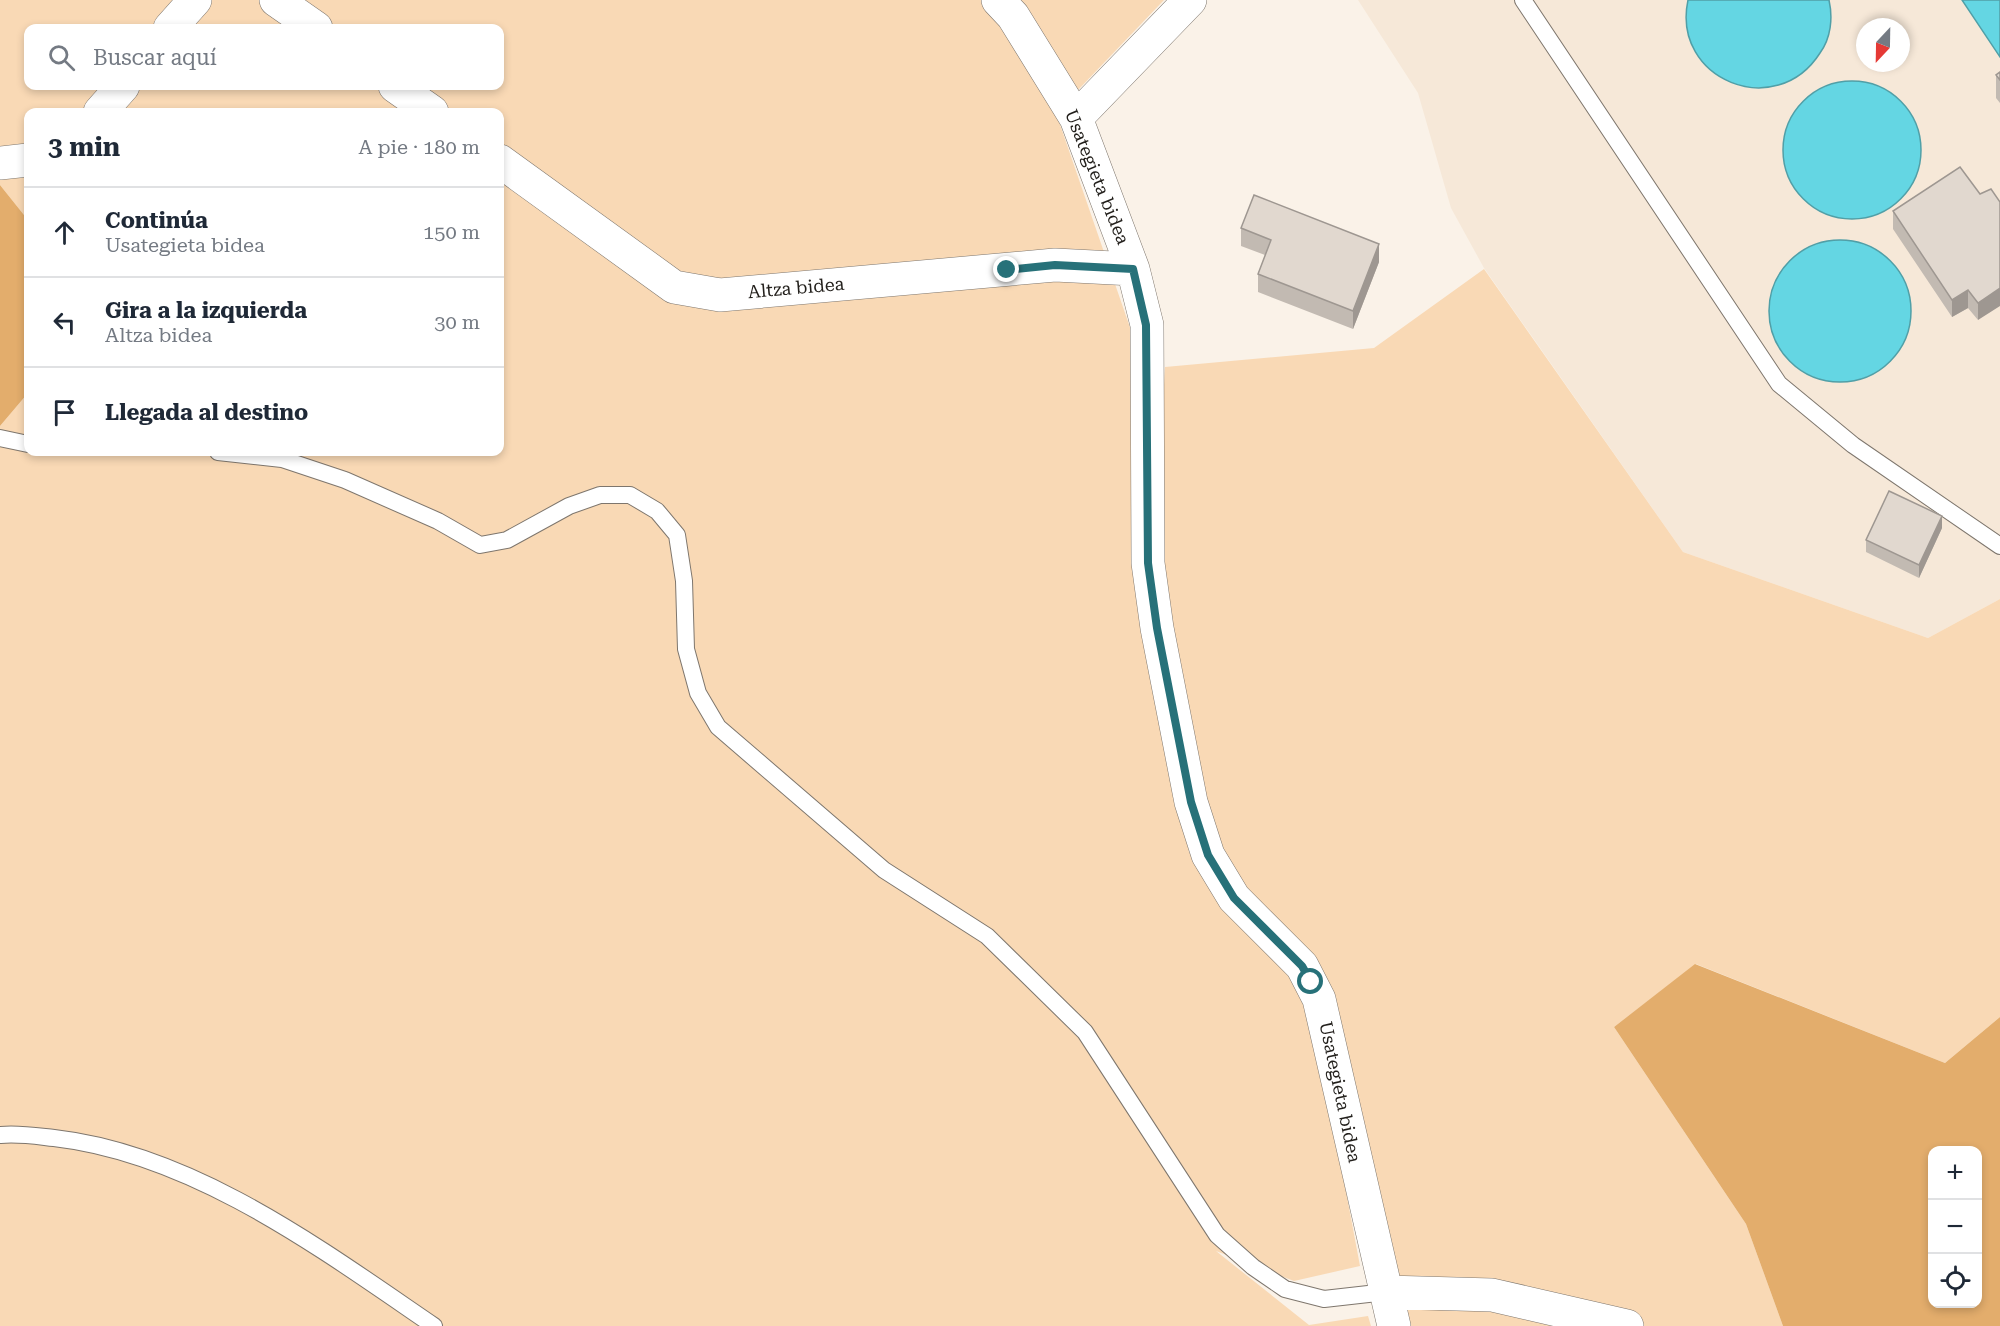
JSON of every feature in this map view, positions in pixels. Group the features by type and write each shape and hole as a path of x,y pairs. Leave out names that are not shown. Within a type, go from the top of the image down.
{"street":[{"path":"174,24 195,0"},
{"path":"276,0 310,24"},
{"name":"Usategieta bidea","path":"998,0 1013,16 1076,118 1133,269 1146,325 1148,563 1157,628 1191,802 1208,855 1234,898 1302,966 1319,999 1394,1326"},
{"path":"1076,118 1190,0"},
{"path":"104,108 119,90"},
{"path":"401,90 426,108"},
{"path":"0,163 24,160"},
{"name":"Altza bidea","path":"504,164 674,287 720,295 1055,265 1133,269"},
{"path":"1386,1292 1492,1295 1627,1326"}],"lane":[{"path":"1523,0 1779,384 1853,445 2000,546"},
{"path":"0,438 24,443"},
{"path":"255,456 282,459 345,480 438,521 480,545 507,540 569,506 600,495 630,495 657,511 677,535 684,581 686,649 698,693 718,727 884,870 987,936 1085,1032 1217,1235 1253,1267 1285,1289 1324,1299 1386,1292"},
{"path":"0,1135 15,1134 88,1142 162,1166 259,1211 434,1326"}],"shaded area":[{"path":"0,0 1164,0 1056,113 1135,342 1134,566 1189,852 1229,912 1296,984 1319,1048 1360,1266 1294,1281 1216,1251 1309,1325 1368,1316 1371,1326 0,1326 0,426 24,398 24,456 504,456 504,108 24,108 24,215 0,185"},
{"path":"1358,0 2000,0 2000,599 1928,638 1683,552 1484,268 1451,208 1418,93"},
{"path":"0,185 24,215 24,398 0,426"},
{"path":"1484,269 1683,552 1928,638 2000,599 2000,1017 1945,1063 1696,964 1614,1027 1746,1224 1783,1326 1407,1326 1336,1023 1217,848 1202,797 1156,523 1165,367 1374,348"},
{"path":"1695,964 1945,1063 2000,1017 2000,1326 1783,1326 1746,1224 1614,1027"}],"water":[{"path":"1688,0 1829,0 1831,21 1829,34 1820,53 1801,74 1778,85 1754,88 1731,82 1711,70 1695,52 1687,28"},
{"path":"1962,0 2000,0 2000,57"},
{"path":"1852,81 1878,86 1901,101 1916,124 1921,150 1916,176 1901,199 1878,214 1852,219 1826,214 1803,199 1788,176 1783,150 1788,124 1803,101 1826,86"},
{"path":"1840,240 1867,245 1890,261 1906,284 1911,311 1906,338 1890,361 1867,377 1840,382 1813,377 1790,361 1774,338 1769,311 1774,284 1790,261 1813,245"}],"building":[{"path":"1960,167 1980,194 1991,189 2000,202 2000,288 1978,303 1968,290 1952,300 1893,211"},
{"path":"1254,195 1379,244 1353,311 1258,274 1271,240 1241,228"},
{"path":"1889,491 1942,516 1919,565 1866,540"}],"route":[{"path":"1007,270 1055,265 1133,269 1146,325 1148,563 1157,628 1191,802 1208,855 1234,898 1302,966 1311,982"}]}
